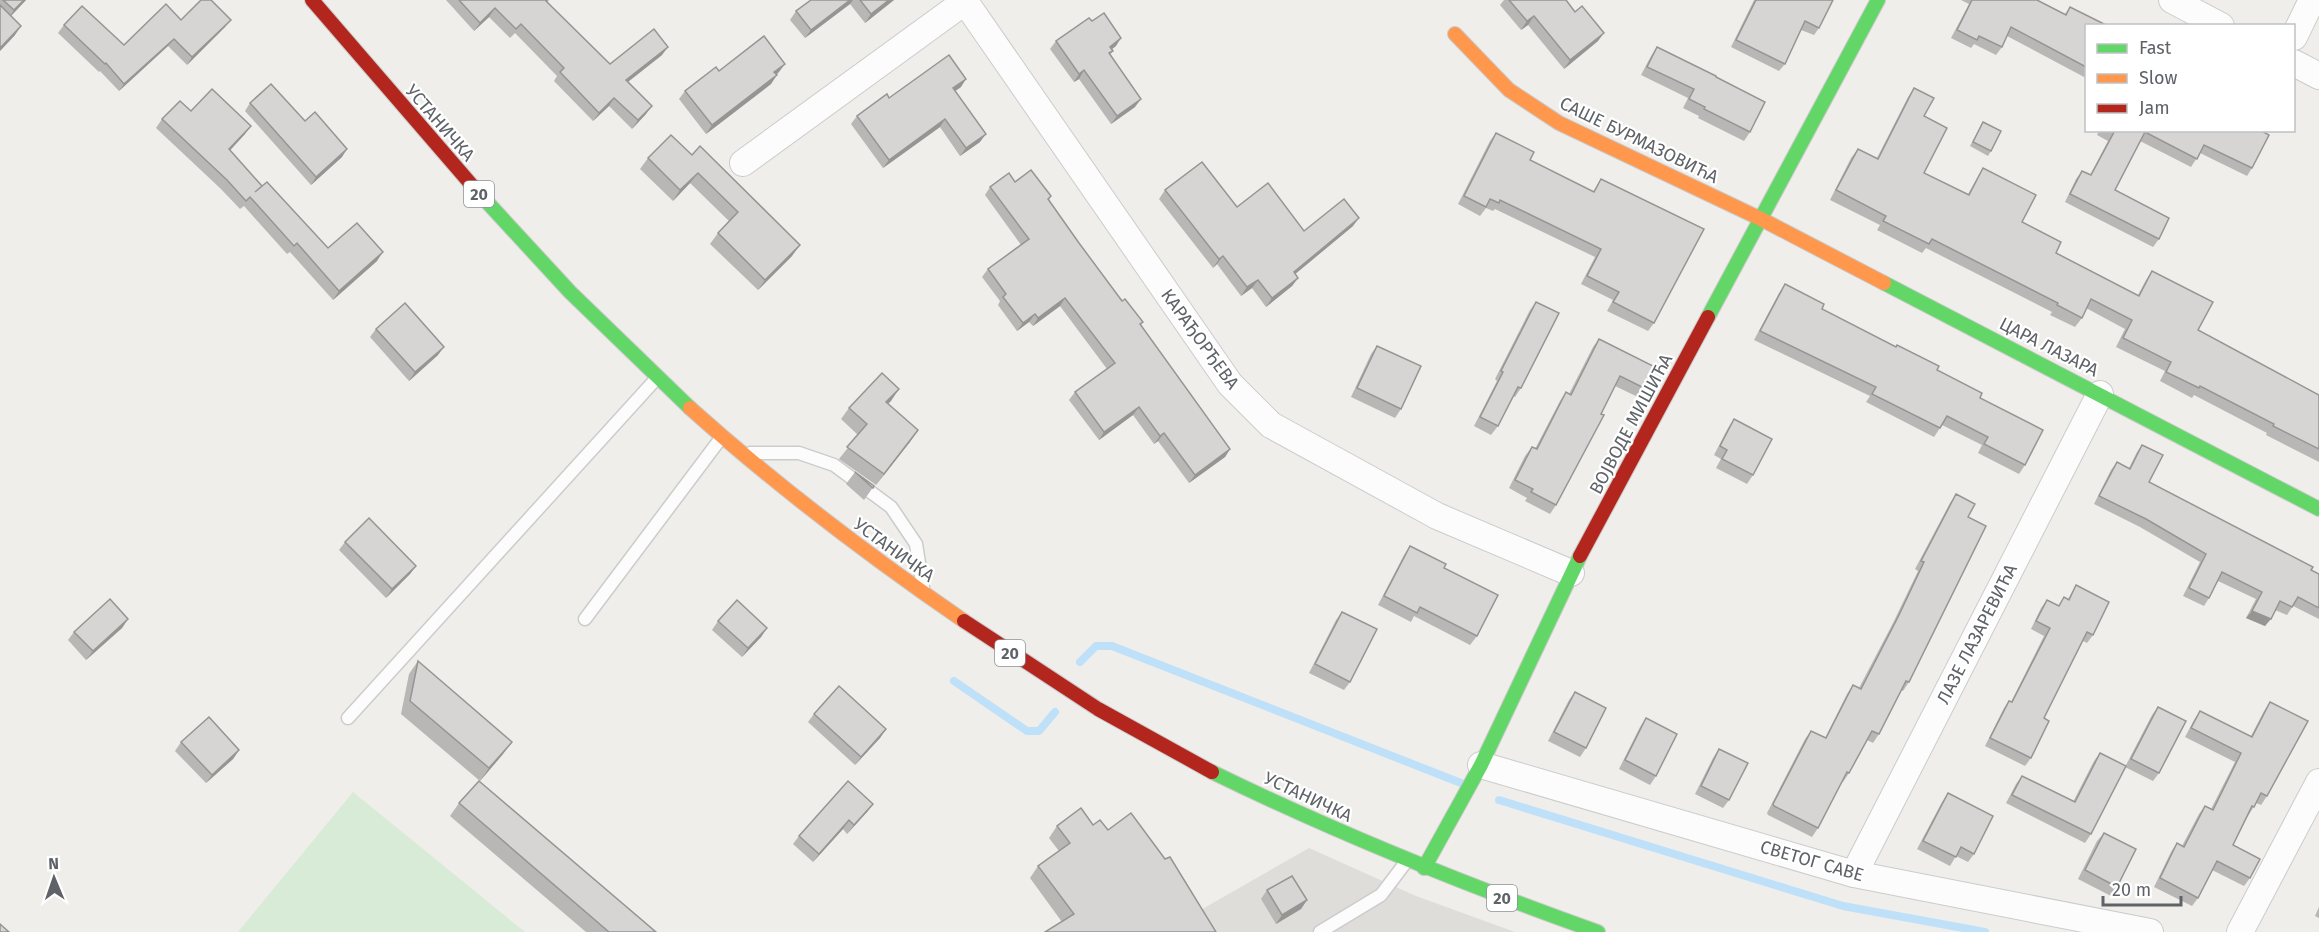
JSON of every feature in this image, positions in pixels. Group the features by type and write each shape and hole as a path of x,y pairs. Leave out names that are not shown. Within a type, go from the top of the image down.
{"street":[{"name":"УСТАНИЧКА","path":"312,0 471,186 657,378 740,453 810,511 924,594 1105,714 1155,742 1293,811 1406,861 1598,932"},
{"name":"КАРАЂОРЂЕВА","path":"743,164 965,0 1230,384 1271,425 1437,516 1571,573"},
{"name":"ВОЈВОДЕ МИШИЋА","path":"1424,868 1480,765 1571,573 1878,0"},
{"path":"2172,0 2217,24"},
{"path":"2295,35 2312,0"},
{"name":"САШЕ БУРМАЗОВИЋА","path":"1455,34 1509,90 1559,123 1761,219"},
{"path":"2295,64 2319,76"},
{"name":"ЦАРА ЛАЗАРА","path":"1761,219 2319,508"},
{"name":"ЛАЗЕ ЛАЗАРЕВИЋА","path":"1854,874 2100,394"},
{"name":"СВЕТОГ САВЕ","path":"1480,765 1854,874 2150,932"},
{"path":"2240,932 2319,782"}],"lane":[{"path":"348,718 657,378"},
{"path":"585,619 722,437"},
{"path":"740,453 799,453 834,465 891,507 916,544 924,594"},
{"path":"1320,932 1381,895 1406,861"}],"shaded area":[{"path":"1309,848 1416,896 1515,932 1162,932"}],"green space":[{"path":"353,792 525,932 238,932"}],"building":[{"path":"3,0 24,0 14,10"},
{"path":"201,0 211,0 231,20 192,57 174,39 124,84 106,63 64,25 82,6 124,45 166,4 181,20"},
{"path":"459,0 547,0 610,64 654,29 668,47 626,80 652,106 638,120 614,98 599,113 560,72 564,68 521,24 516,29 495,8 480,23"},
{"path":"811,0 850,0 811,30 796,11"},
{"path":"860,0 889,0 871,14"},
{"path":"1509,0 1566,0 1575,12 1582,6 1604,33 1570,60 1534,16 1527,21"},
{"path":"1756,0 1833,0 1819,28 1805,21 1785,64 1736,40"},
{"path":"1972,0 2037,0 2066,15 2070,7 2104,24 2085,24 2085,66 2011,27 2002,47 1979,36 1977,40 1957,30"},
{"path":"0,5 21,26 0,48"},
{"path":"1104,13 1121,38 1110,47 1113,51 1109,53 1141,99 1117,116 1084,70 1079,74 1056,41 1089,18 1092,21"},
{"path":"764,36 785,64 774,72 777,75 712,125 685,91 716,67 719,71"},
{"path":"1657,47 1765,102 1750,132 1689,99 1694,89 1647,67"},
{"path":"949,55 966,79 953,88 986,134 966,148 945,119 889,160 857,116 887,94 889,98"},
{"path":"271,84 305,121 315,112 347,149 316,177 250,103"},
{"path":"1914,88 1934,98 1924,116 1947,128 1924,173 1969,195 1983,168 2036,195 2022,222 2061,242 2056,253 2139,296 2152,271 2213,302 2198,330 2319,395 2319,449 2200,386 2199,388 2166,372 2171,362 2123,338 2132,320 2091,299 2082,318 2057,305 2058,303 1932,239 1929,244 1883,221 1886,216 1836,190 1858,149 1878,159"},
{"path":"212,89 251,126 229,149 262,186 255,192 267,182 328,248 357,223 383,252 339,291 297,243 294,246 250,197 246,201 162,119 180,101 191,111"},
{"path":"1983,122 2001,131 1991,151 1973,142"},
{"path":"2114,132 2145,132 2115,190 2169,218 2159,239 2070,194 2082,171 2091,175"},
{"path":"2145,132 2264,132 2269,135 2252,168 2204,145 2197,159"},
{"path":"1496,133 1534,152 1530,160 1594,192 1601,179 1704,229 1654,323 1613,302 1619,292 1587,276 1601,249 1500,200 1499,203 1490,199 1486,207 1464,196"},
{"path":"671,135 692,155 700,146 800,245 765,280 718,233 738,212 698,173 680,190 648,158"},
{"path":"1202,162 1237,207 1268,183 1304,231 1344,199 1359,218 1294,272 1298,278 1272,298 1258,280 1247,287 1223,256 1219,259 1165,190"},
{"path":"1031,170 1051,196 1048,199 1079,243 1122,301 1125,299 1143,322 1140,324 1230,449 1195,475 1164,433 1160,436 1139,407 1104,432 1075,392 1115,363 1065,298 1038,318 1035,314 1023,323 1003,297 1006,294 988,269 1029,239 990,187 1009,173 1015,182"},
{"path":"1785,284 1824,304 1822,309 1939,366 1937,370 1982,393 1980,398 2043,430 2025,465 1984,444 1988,437 1947,416 1940,428 1872,394 1876,387 1760,331"},
{"path":"1536,302 1559,313 1521,388 1518,387 1498,426 1480,417"},
{"path":"405,303 444,347 415,372 376,329"},
{"path":"1599,339 1655,367 1644,388 1620,376 1601,414 1604,415 1556,505 1531,492 1533,489 1515,480 1532,447 1537,449 1566,392 1571,395"},
{"path":"1377,346 1421,366 1401,409 1357,388"},
{"path":"882,373 899,389 886,402 918,430 884,474 847,447 867,424 849,408"},
{"path":"1734,419 1772,439 1753,475 1722,459 1727,450 1720,446"},
{"path":"2142,445 2163,455 2149,482 2313,567 2311,570 2319,574 2319,608 2298,597 2292,607 2280,601 2271,619 2252,611 2262,592 2222,572 2209,598 2189,588 2206,554 2146,519 2099,496 2117,462 2130,469"},
{"path":"855,472 874,486 873,488"},
{"path":"1956,494 1975,504 1968,517 1986,526 1909,682 1906,681 1879,734 1872,731 1849,773 1847,772 1818,828 1773,804 1811,731 1826,738 1853,685 1861,689 1924,562 1921,561"},
{"path":"369,518 416,566 392,589 345,542"},
{"path":"1410,546 1446,564 1444,568 1498,595 1477,636 1420,607 1417,613 1384,596"},
{"path":"2076,585 2109,602 2093,635 2087,632 2044,718 2049,721 2031,758 1990,738 2009,701 2012,702 2050,628 2036,621 2047,600 2059,606 2064,597 2069,600"},
{"path":"110,599 128,619 93,651 74,632"},
{"path":"737,600 767,628 748,648 718,621"},
{"path":"1342,612 1377,629 1350,682 1315,664"},
{"path":"418,661 512,742 489,768 410,701"},
{"path":"839,686 886,729 861,757 814,714"},
{"path":"1575,692 1606,708 1586,748 1554,732"},
{"path":"2270,702 2308,721 2267,796 2261,793 2254,807 2252,806 2233,845 2260,859 2250,878 2217,861 2198,898 2160,878 2177,843 2184,847 2205,806 2213,810 2241,753 2191,728 2200,711 2252,737"},
{"path":"2158,707 2186,721 2159,773 2131,759"},
{"path":"209,717 239,750 212,775 181,742"},
{"path":"1646,718 1677,734 1656,776 1625,760"},
{"path":"1719,749 1748,763 1729,800 1701,786"},
{"path":"2100,753 2126,766 2091,834 2012,795 2022,776 2075,802"},
{"path":"479,781 656,932 609,932 459,803"},
{"path":"848,781 873,804 854,825 849,820 819,854 799,836"},
{"path":"1948,793 1993,816 1974,854 1961,847 1956,857 1923,841"},
{"path":"1081,808 1093,825 1100,820 1108,830 1131,813 1165,859 1170,857 1216,932 1045,932 1074,914 1038,866 1070,843 1057,826"},
{"path":"2104,833 2136,849 2117,887 2085,870"},
{"path":"1292,876 1307,900 1282,915 1267,890"},
{"path":"0,924 9,932 0,932"}],"waterway":[{"path":"1080,662 1096,646 1112,646 1461,783"},
{"path":"954,681 1027,731 1039,731 1055,712"},
{"path":"1499,800 1843,906 1985,932"}],"traffic: fast":[{"path":"1708,317 1878,0"},
{"path":"476,190 570,292 690,408"},
{"path":"1884,283 2319,509"},
{"path":"1424,868 1481,765 1580,556"},
{"path":"1212,772 1402,857 1598,932"}],"traffic: slow":[{"path":"1455,34 1509,90 1559,123 1761,219 1884,283"},
{"path":"690,408 824,519 964,621"}],"traffic: jam":[{"path":"312,0 476,190"},
{"path":"1580,556 1708,317"},
{"path":"964,621 1098,709 1212,772"}]}
